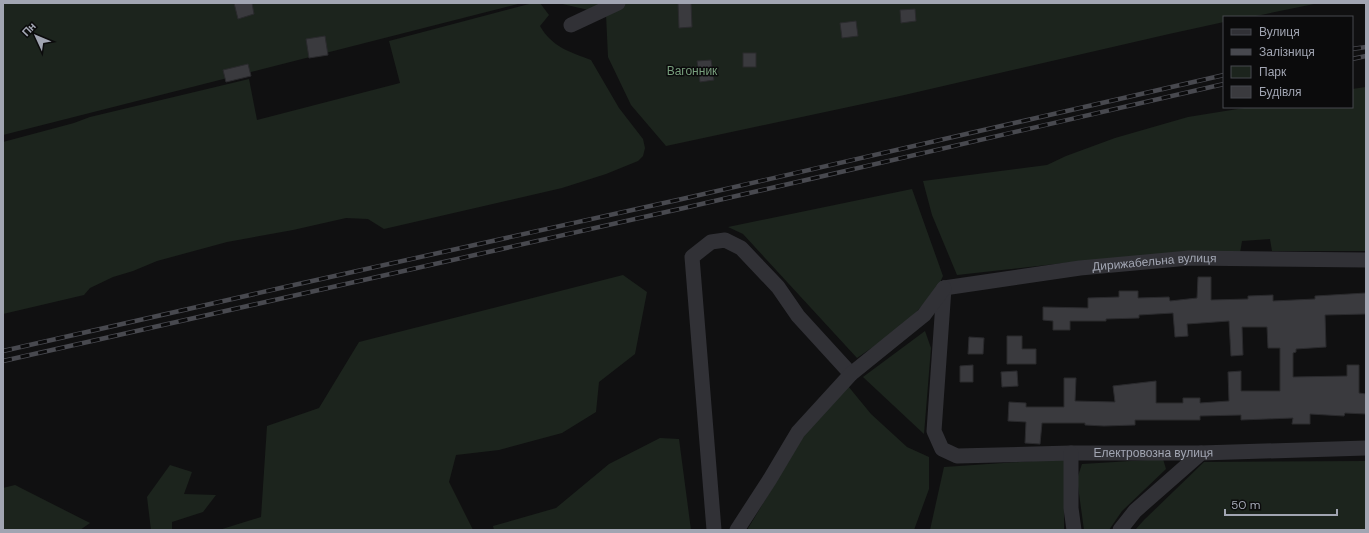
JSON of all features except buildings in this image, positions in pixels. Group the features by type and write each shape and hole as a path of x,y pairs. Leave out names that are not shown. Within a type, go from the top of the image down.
{"street":[{"path":"571,25 618,3"},
{"path":"714,530 692,257 711,242 725,240 741,248 778,287 798,316 851,374"},
{"name":"Дирижабельна вулиця","path":"944,288 1080,268 1189,258 1366,260"},
{"path":"737,530 798,432 851,374 924,316 944,288"},
{"name":"Електровозна вулиця","path":"944,288 934,431 942,449 957,456 1071,453 1201,453 1366,448"},
{"path":"1071,453 1071,508 1074,530"},
{"path":"1120,530 1135,511 1201,453"}],"green space":[{"path":"3,3 522,3 3,135"},
{"path":"533,3 540,3 549,15 540,26 550,39 562,48 591,60 619,108 643,139 645,148 643,156 638,161 606,174 562,188 384,229 368,219 346,218 293,230 227,242 157,261 113,277 90,288 84,295 3,314 3,142 74,123 90,117 249,79 257,120 400,83 389,41"},
{"name":"Вагонник","path":"558,3 1319,3 1256,16 1223,16 1223,22 900,96 666,146 631,105 608,57 606,14"},
{"path":"1366,87 1366,251 1272,251 1270,239 1242,241 1240,253 1073,262 957,275 932,215 923,181 1047,165 1066,156 1115,138 1188,117 1244,108 1353,108 1353,89"},
{"path":"912,189 943,276 936,291 902,327 857,358 743,234 728,227"},
{"path":"623,275 647,292 635,354 599,382 596,412 562,433 499,450 456,455 449,482 473,530 219,530 261,517 267,426 319,408 359,342"},
{"path":"925,331 931,348 924,434 863,377"},
{"path":"848,386 871,414 907,447 929,457 929,489 914,530 747,530 805,434"},
{"path":"660,438 679,439 691,530 494,530 493,526 556,508 609,464"},
{"path":"1064,459 1064,530 930,530 944,467"},
{"path":"1163,459 1166,469 1122,511 1109,530 1084,530 1077,479 1082,464"},
{"path":"1366,461 1366,530 1135,530 1204,462"},
{"path":"170,465 192,472 184,494 216,495 203,512 172,522 172,530 151,530 147,497"},
{"path":"15,485 90,523 80,530 3,530 3,488"}],"railway":[{"path":"1353,49 1366,47"},
{"path":"1353,59 1366,56"},
{"path":"3,351 682,199 1223,75"},
{"path":"3,361 684,208 1223,84"}]}
